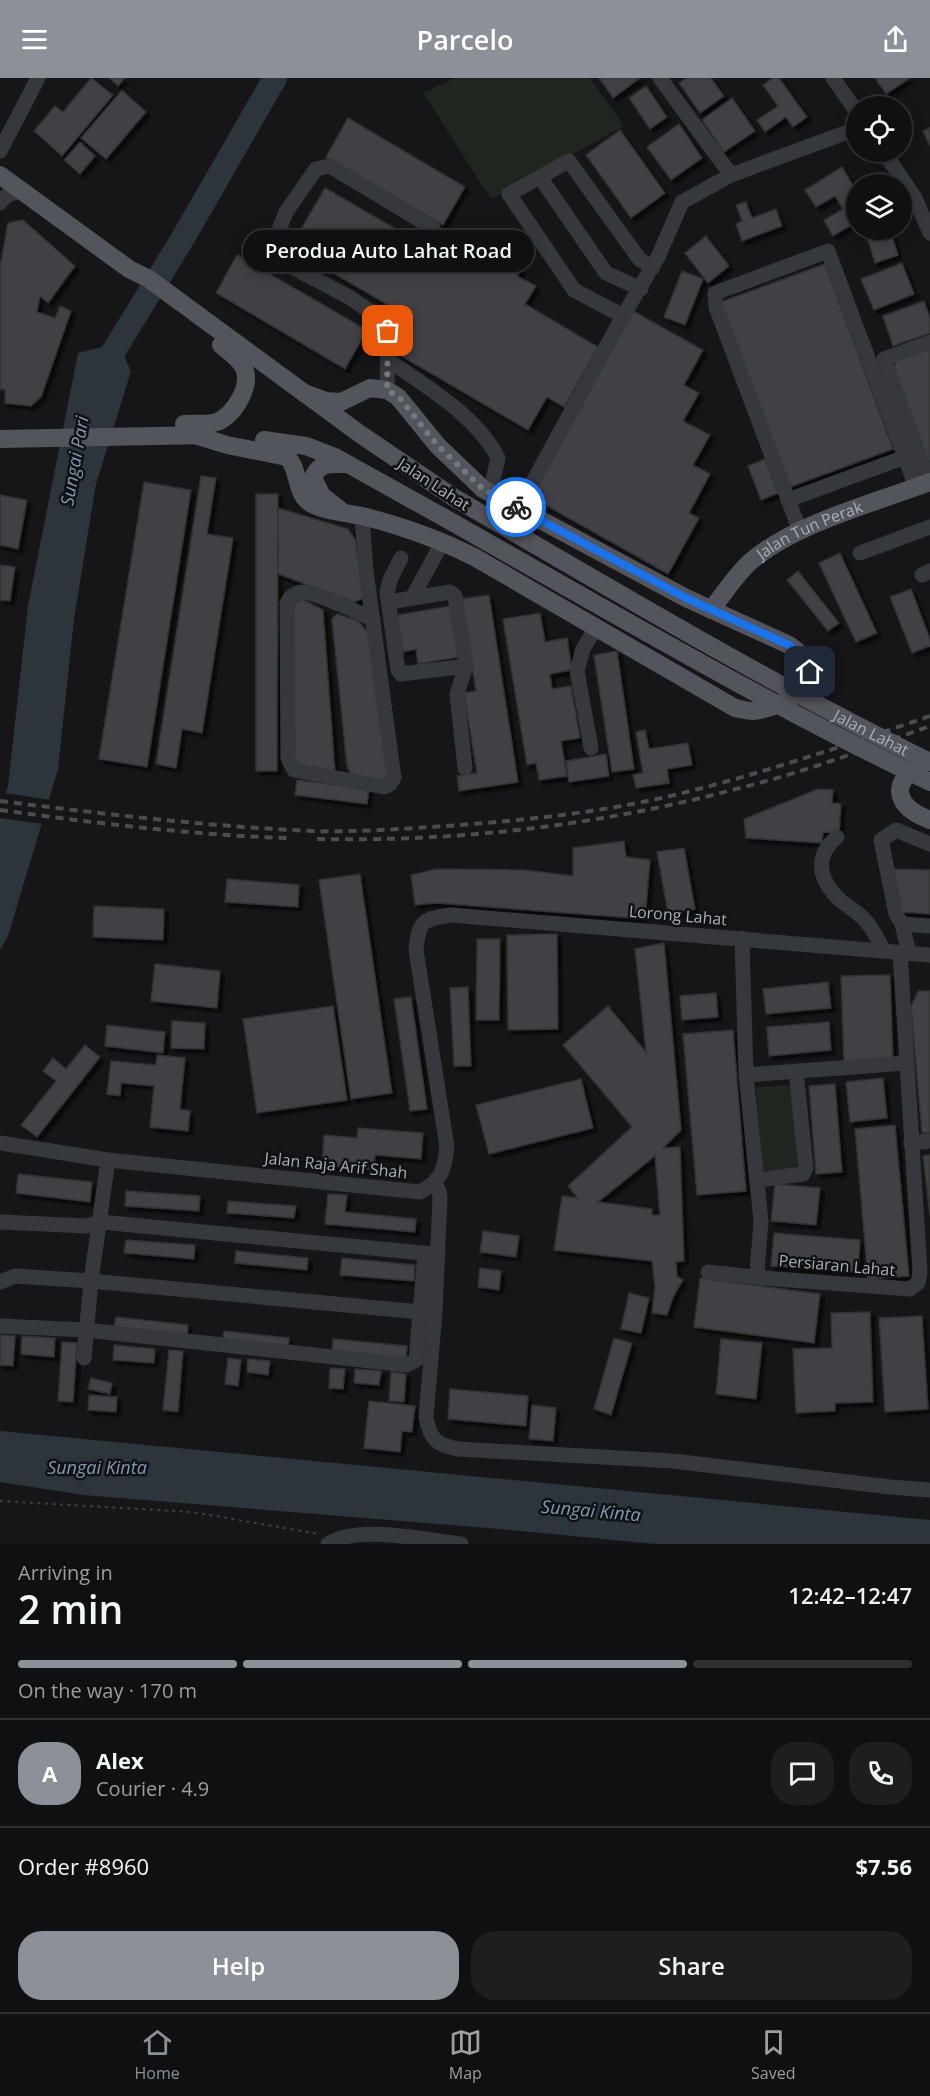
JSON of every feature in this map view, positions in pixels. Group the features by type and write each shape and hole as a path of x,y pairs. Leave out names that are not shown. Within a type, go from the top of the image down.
{"main road":[{"name":"Jalan Lahat","path":"0,175 360,434 453,497 758,672 827,710 930,761"},
{"path":"0,439 117,437 176,424 217,422 234,408 243,395 246,382 244,369 237,358 154,287"},
{"path":"195,435 227,445 287,457 296,469 302,494 313,505 443,541 735,708 747,711 768,707 801,691 806,686 810,672 803,656 797,651 613,560 483,489 438,446 399,397 387,390 370,388 340,402 326,401 304,393"},
{"path":"360,434 355,416 358,406 368,397 387,390"},
{"name":"Jalan Lahat","path":"117,437 195,435 246,437 306,446 350,465 728,678 930,782"},
{"path":"350,465 322,466 316,471 314,478 322,496 354,515"},
{"name":"Jalan Tun Perak","path":"711,610 748,564 769,547 800,531 926,477"},
{"path":"930,761 907,774 900,787 900,795 910,810 930,820"}],"street":[{"path":"0,151 38,78"},
{"path":"660,78 731,175"},
{"path":"833,78 846,97"},
{"path":"529,489 623,316 653,267 682,202 731,175 846,133"},
{"path":"623,316 574,290 508,194 569,161 640,260 653,267"},
{"path":"891,162 915,198 930,233"},
{"path":"387,390 388,331 381,319 350,297 279,260 272,248 286,212 310,178 316,170 330,166 433,228"},
{"path":"540,177 606,273 640,289"},
{"path":"0,203 6,196 22,190"},
{"path":"800,531 717,307 715,293 828,251 905,457 926,477"},
{"path":"926,477 884,359 930,342"},
{"path":"387,359 442,398 481,432 498,458 490,493"},
{"path":"789,500 905,457"},
{"path":"354,515 372,619 394,778 384,788 294,770 288,758 287,603 296,594 311,593 372,619"},
{"path":"860,553 930,526"},
{"path":"412,598 443,541"},
{"path":"401,558 388,586 399,673 466,666"},
{"path":"389,602 450,592 455,596 466,666 457,694 465,768"},
{"path":"591,748 577,671 583,649 596,627"},
{"name":"Persiaran Lahat","path":"742,938 746,1075 761,1221 757,1272 763,1278 910,1289 918,1283 920,1272 906,1063 905,953 902,924 896,914 881,840 896,830 930,844"},
{"path":"837,837 829,844 821,858 821,867 828,887 871,926 884,951"},
{"name":"Lorong Lahat","path":"435,1184 444,1168 447,1147 416,950 418,930 424,922 433,917 451,915 930,955"},
{"path":"902,924 930,926"},
{"path":"746,1075 906,1063"},
{"path":"757,1180 802,1174 806,1168 796,1071"},
{"path":"911,1143 930,1141"},
{"name":"Jalan Raja Arif Shah","path":"0,1143 108,1160 420,1192 435,1184"},
{"path":"84,1358 91,1281 108,1160"},
{"path":"0,1326 86,1330 407,1365 416,1360 420,1312 440,1198 435,1184"},
{"path":"0,1231 0,1222 87,1226 101,1222 432,1254"},
{"path":"432,1254 426,1417 430,1436 442,1444 458,1449 673,1461 930,1490"},
{"path":"708,1272 763,1278"},
{"path":"0,1281 15,1276 91,1281 420,1312"},
{"path":"334,1541 362,1534 461,1544"}],"path":[{"path":"0,1501 192,1512 334,1541"}],"shaded area":[{"path":"455,78 590,78 624,126 491,199 423,93"},
{"path":"793,1085 798,1169 761,1171 756,1087"}],"water":[{"path":"118,343 131,371 96,484 74,619 58,769 8,936 0,950 0,813 8,786 28,606 78,353"},
{"name":"Sungai Kinta","path":"0,1431 930,1520 930,1544 656,1544 83,1495 0,1482"}],"pier":[{"path":"3,793 51,800 44,824 0,818 0,802"}],"building":[{"path":"91,78 113,95 62,156 34,131 55,106 63,112"},
{"path":"109,78 125,78 118,86"},
{"path":"599,78 640,78 613,98"},
{"path":"687,78 711,78 724,96 700,113 679,83"},
{"path":"773,78 779,78 807,117 793,127 786,117 765,132 757,120 778,106 763,85"},
{"path":"875,78 910,78 886,94"},
{"path":"646,86 667,117 650,129 629,98"},
{"path":"122,90 146,112 106,159 81,138"},
{"path":"732,98 755,131 724,152 702,120"},
{"path":"348,118 465,187 443,225 326,157"},
{"path":"679,124 702,158 671,180 647,147"},
{"path":"930,128 930,146 923,131"},
{"path":"620,130 665,193 631,218 586,155"},
{"path":"80,142 95,156 80,174 64,160"},
{"path":"842,167 846,174 846,228 833,236 824,220 843,209 835,196 816,207 805,190"},
{"path":"325,188 448,259 464,230 504,253 501,259 521,270 517,276 536,286 525,304 598,347 564,407 547,397 528,430 396,353 414,320 290,248"},
{"path":"746,202 752,218 776,209 782,226 742,241 736,224 742,221 736,205"},
{"path":"23,220 75,266 48,303 40,296 37,312 55,318 60,306 71,311 41,397 31,406 5,403 5,390 0,389 0,267 8,223"},
{"path":"706,236 729,266 708,283 685,253"},
{"path":"868,240 893,240 898,255 875,263"},
{"path":"237,255 367,330 345,369 216,293"},
{"path":"902,263 914,294 874,310 861,279"},
{"path":"825,264 893,449 790,487 721,302"},
{"path":"682,271 703,279 685,325 664,317"},
{"path":"924,301 930,318 930,333 893,346 883,316"},
{"path":"633,311 703,350 684,385 699,393 683,421 710,435 693,465 710,474 689,513 699,518 668,574 531,497"},
{"path":"930,349 930,461 925,462 893,373 896,361"},
{"path":"765,459 778,493 761,500 748,466"},
{"path":"201,476 216,478 207,534 233,538 202,733 182,729 176,768 156,764"},
{"path":"144,482 191,490 147,767 99,759"},
{"path":"256,494 278,494 277,771 256,771"},
{"path":"0,495 27,500 18,549 0,545"},
{"path":"278,508 348,529 355,539 364,598 354,602 278,574"},
{"path":"840,553 877,633 856,642 819,563"},
{"path":"0,565 15,567 10,601 0,600"},
{"path":"798,571 839,623 828,631 787,580"},
{"path":"911,589 930,639 930,646 912,653 890,597"},
{"path":"489,595 518,782 459,791 457,776 477,773 464,693 476,691 461,599"},
{"path":"302,599 323,610 335,772 298,765 292,755 293,605"},
{"path":"450,606 459,657 418,664 416,649 403,652 397,615"},
{"path":"540,613 545,642 567,638 572,670 550,674 552,689 571,686 580,738 561,741 567,776 539,780 536,763 527,765 503,619"},
{"path":"337,614 358,621 370,635 390,777 382,782 351,775 347,766 332,619"},
{"path":"617,651 634,769 612,772 594,655"},
{"path":"645,730 649,749 688,743 692,765 667,769 669,783 636,788 633,775 643,773 636,732"},
{"path":"606,754 609,776 569,782 566,761"},
{"path":"297,780 369,789 367,804 295,795"},
{"path":"818,789 833,790 832,803 841,804 839,833 823,832 822,843 746,838 744,819"},
{"path":"624,841 626,857 650,860 645,919 437,903 415,905 411,875 436,869 525,870 573,876 573,848"},
{"path":"684,848 695,909 668,913 657,852"},
{"path":"889,869 930,870 930,914 901,912"},
{"path":"360,874 392,1093 351,1099 319,880"},
{"path":"227,879 299,885 298,907 225,902"},
{"path":"94,906 164,909 163,940 93,937"},
{"path":"557,934 558,1029 508,1030 507,935"},
{"path":"477,939 500,939 499,1020 476,1020"},
{"path":"664,943 681,1130 663,1148 680,1147 684,1261 676,1262 677,1276 683,1280 673,1297 667,1315 652,1313 655,1286 652,1261 554,1250 562,1196 578,1198 568,1186 632,1127 563,1045 608,1006 646,1052 635,949","holes":["655,1156 660,1215 652,1215 652,1209 598,1202"]},
{"path":"155,964 220,971 217,1008 151,1001"},
{"path":"890,975 893,1061 844,1063 841,976"},
{"path":"828,982 831,1008 766,1014 763,989"},
{"path":"468,987 471,1066 454,1066 450,988"},
{"path":"918,991 930,991 930,1133 922,1133 911,1007"},
{"path":"716,993 718,1017 682,1020 680,996"},
{"path":"411,997 427,1109 410,1111 394,999"},
{"path":"333,1006 347,1100 257,1113 243,1019"},
{"path":"172,1021 205,1023 204,1049 171,1048"},
{"path":"829,1022 831,1050 769,1056 767,1027"},
{"path":"107,1025 165,1032 163,1053 105,1046"},
{"path":"733,1030 746,1191 697,1195 683,1034"},
{"path":"85,1045 100,1057 37,1137 21,1125 56,1081 43,1071 53,1058 66,1069"},
{"path":"157,1055 185,1058 180,1109 190,1111 188,1131 150,1127 154,1086 121,1083 120,1096 107,1094 111,1061 156,1065"},
{"path":"883,1078 887,1118 850,1122 846,1082"},
{"path":"581,1079 593,1128 489,1154 476,1105"},
{"path":"835,1084 842,1172 816,1174 809,1086"},
{"path":"895,1125 909,1276 868,1279 855,1129"},
{"path":"358,1128 423,1133 421,1159 375,1155 374,1170 322,1165 324,1135 357,1138"},
{"path":"930,1155 930,1216 923,1156"},
{"path":"18,1174 92,1182 90,1202 16,1193"},
{"path":"775,1184 820,1188 816,1225 771,1221"},
{"path":"126,1191 200,1196 199,1211 125,1206"},
{"path":"328,1194 347,1195 345,1212 416,1219 415,1232 325,1224"},
{"path":"228,1201 296,1206 294,1218 227,1213"},
{"path":"483,1231 519,1236 516,1257 480,1252"},
{"path":"774,1233 860,1240 858,1272 771,1266"},
{"path":"126,1240 195,1245 194,1259 124,1253"},
{"path":"236,1251 308,1258 307,1270 235,1263"},
{"path":"342,1258 415,1265 414,1281 340,1275"},
{"path":"480,1268 501,1271 499,1290 478,1287"},
{"path":"700,1278 820,1294 814,1343 694,1327"},
{"path":"629,1293 649,1298 641,1333 621,1329"},
{"path":"870,1312 873,1402 835,1403 835,1411 796,1413 793,1349 832,1348 831,1313"},
{"path":"922,1316 928,1409 885,1412 879,1318"},
{"path":"116,1317 188,1325 187,1337 114,1328"},
{"path":"224,1331 289,1338 288,1348 223,1341"},
{"path":"0,1335 15,1336 13,1366 0,1365"},
{"path":"22,1336 55,1338 54,1357 21,1354"},
{"path":"614,1338 632,1343 611,1415 594,1409"},
{"path":"333,1339 407,1346 406,1361 332,1354"},
{"path":"721,1339 762,1343 756,1399 716,1394"},
{"path":"62,1342 77,1343 73,1402 58,1401"},
{"path":"114,1345 155,1349 154,1363 113,1360"},
{"path":"169,1350 183,1351 178,1412 163,1410"},
{"path":"228,1358 241,1360 238,1386 225,1384"},
{"path":"248,1359 270,1361 268,1375 247,1372"},
{"path":"330,1368 345,1369 343,1389 329,1388"},
{"path":"355,1369 381,1371 379,1385 354,1383"},
{"path":"391,1372 406,1374 404,1402 389,1401"},
{"path":"91,1378 112,1383 110,1394 88,1389"},
{"path":"450,1389 528,1396 526,1426 448,1419"},
{"path":"89,1395 117,1397 116,1412 88,1410"},
{"path":"369,1401 415,1406 412,1432 402,1431 400,1452 364,1448"},
{"path":"532,1405 556,1408 553,1441 529,1439"}],"waterway":[{"name":"Sungai Pari","path":"102,370 183,238 275,78"}],"railway":[{"path":"0,801 183,822 310,831 379,830 488,823 601,809 692,791 795,761 930,716"},
{"path":"317,839 424,838 477,834 636,812 788,775 930,726"},
{"path":"0,810 143,828 287,838"}],"way so far":[{"path":"388,331 387,390 399,397 438,446 483,489 516,507"}],"place":[{"name":"Perodua Auto Lahat Road","path":"388,331"}],"route":[{"path":"516,507 686,598 789,645 803,656 810,672"}]}
